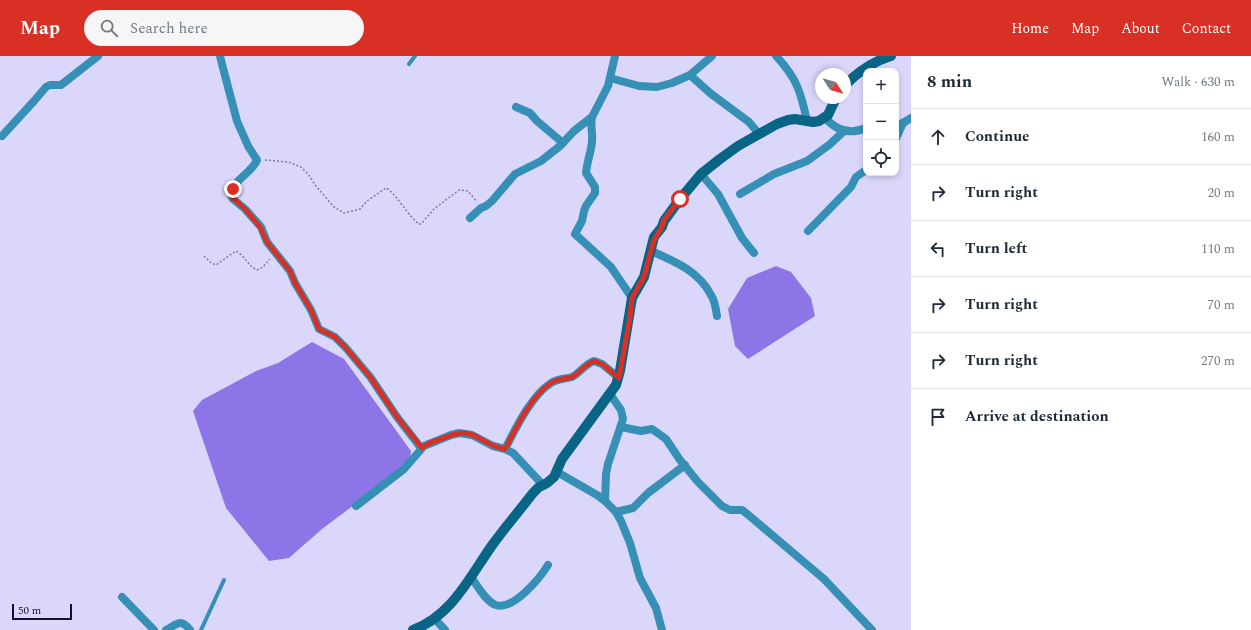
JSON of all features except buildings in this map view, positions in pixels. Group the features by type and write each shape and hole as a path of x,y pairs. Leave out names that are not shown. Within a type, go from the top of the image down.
{"street":[{"path":"2,136 46,87 50,85 61,85 72,78 98,56"},
{"path":"220,56 237,121 248,146 257,160 253,167 236,185 231,195 260,227 265,239 290,271 295,283 311,310 319,329 335,337 346,348 371,378 397,417 422,448"},
{"path":"615,56 608,86 591,121 593,134 586,173 595,187 596,193 586,206 582,221 575,234 611,267 632,298"},
{"path":"610,78 639,86 651,88 657,87 672,83 690,75 712,56"},
{"path":"776,56 788,68 794,78 803,101 807,121"},
{"path":"851,80 862,70 891,56"},
{"path":"690,75 710,93 749,122 760,134"},
{"path":"413,630 428,624 457,596 503,530 533,493 551,480 557,472 562,459 616,385 619,378 632,298 642,281 654,240 662,227 664,220 684,194 702,174 734,149 777,124 788,120 795,119 819,121 828,115 833,104"},
{"path":"516,106 530,113 537,121 563,143"},
{"path":"470,218 486,206 515,174 541,161 592,117"},
{"path":"825,118 834,127 844,131 860,131 863,130"},
{"path":"900,124 911,118"},
{"path":"740,194 774,174 807,161 829,145 844,131"},
{"path":"808,232 852,187 856,177 863,172"},
{"path":"702,174 718,194 742,238 754,253"},
{"path":"651,251 686,268 700,280 711,295 717,316"},
{"path":"505,449 532,404 550,383 572,377 594,361 602,364 619,378"},
{"path":"605,501 608,464 623,419 623,415 618,405 610,394"},
{"path":"621,427 641,432 649,429 654,430 666,439 675,454 698,482 722,506 730,510 744,511 824,579 872,630"},
{"path":"356,506 411,463 422,448 436,440 459,433 472,435 493,446 513,453 543,485"},
{"path":"616,512 632,508 648,493 685,465"},
{"path":"557,472 605,501 616,512 628,537 640,578 656,608 662,630"},
{"path":"471,577 491,602 496,605 506,605 515,601 536,582 548,565"},
{"path":"122,597 154,630"},
{"path":"435,618 445,630"},
{"path":"166,630 182,623 186,624 190,630"}],"lane":[{"path":"409,64 415,56"},
{"path":"200,630 224,580"}],"path":[{"path":"257,160 278,160 298,165 308,174 334,207 344,213 360,209 367,201 386,188 410,216 419,224 421,224 434,209 459,190 468,191 483,207"},
{"path":"204,256 212,264 216,265 236,251 242,255 253,268 257,270 263,267 273,257 277,256"}],"shaded area":[{"path":"776,266 791,272 811,298 815,316 748,359 735,346 728,309 747,278"},
{"path":"312,342 344,359 411,451 410,460 398,472 322,529 289,558 269,561 226,508 193,411 202,400 256,371 278,363"}],"route":[{"path":"233,189 231,195 233,199 245,209 260,227 267,242 290,271 295,283 311,310 319,329 335,337 346,348 371,378 397,417 422,448 436,440 459,433 466,433 497,448 505,449 515,430 532,404 550,383 572,377 594,361 602,364 619,378 633,295 644,277 654,240 662,227 664,220 680,199"}]}
